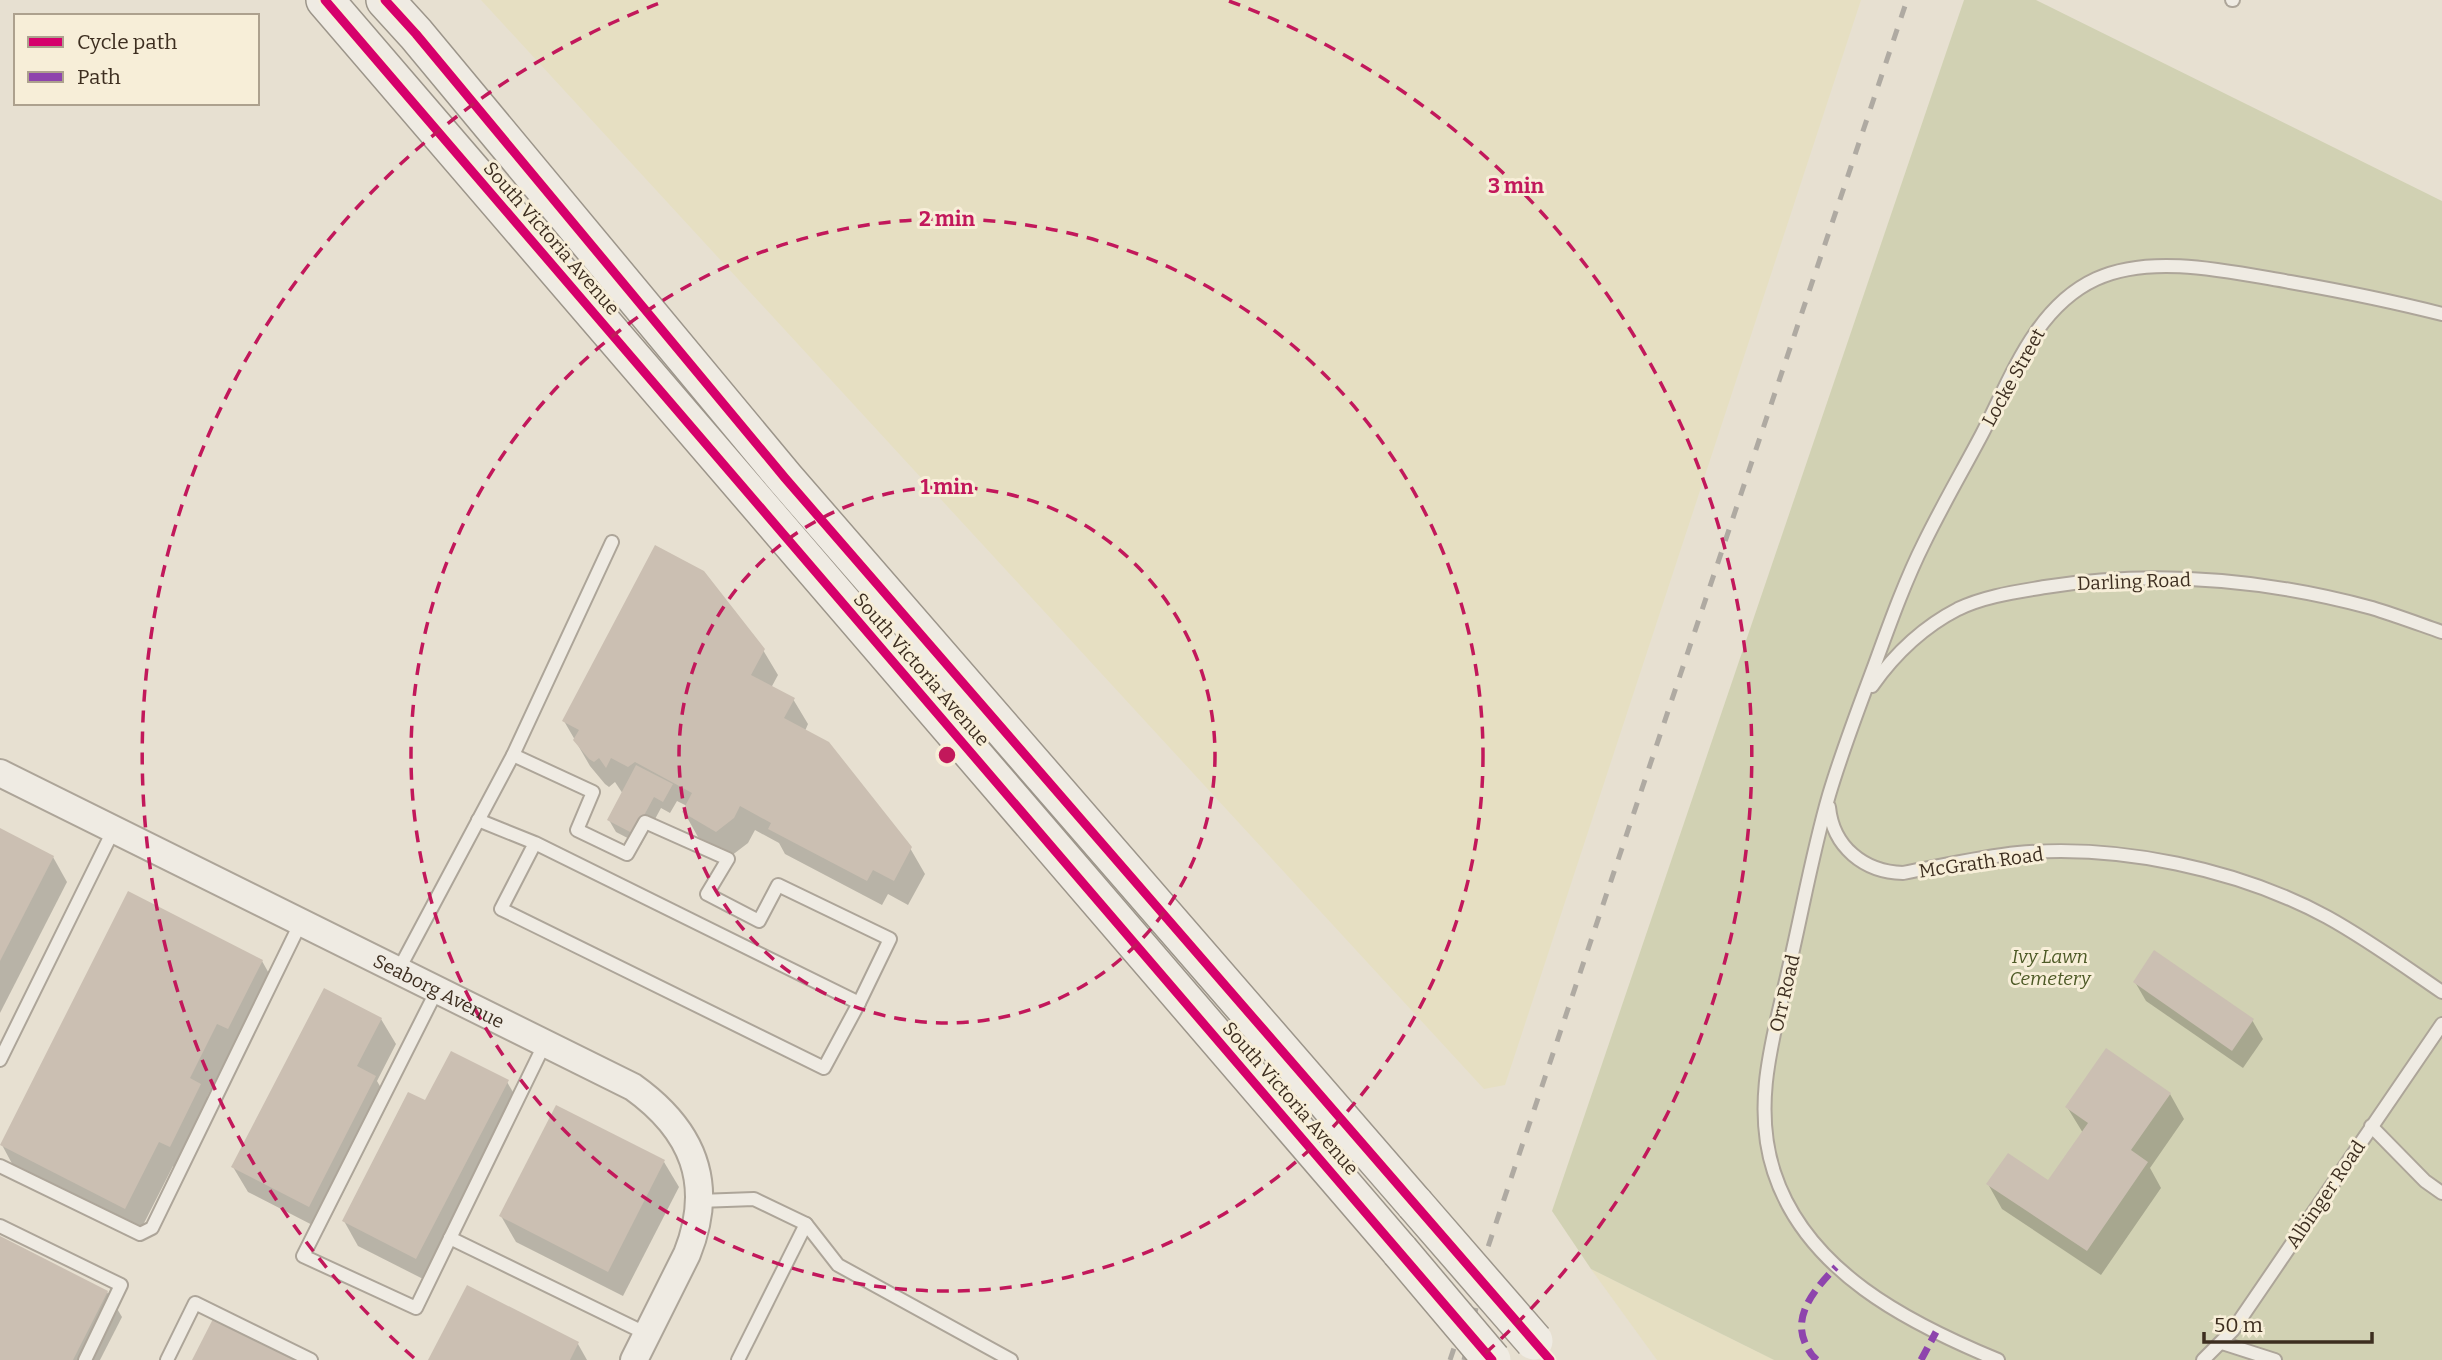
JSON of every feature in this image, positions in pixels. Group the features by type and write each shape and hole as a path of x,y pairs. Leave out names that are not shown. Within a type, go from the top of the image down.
{"main road":[{"path":"306,0 365,47"},
{"name":"South Victoria Avenue","path":"325,0 1492,1360"},
{"name":"South Victoria Avenue","path":"385,0 785,478 1542,1350"},
{"path":"399,0 416,34"}],"street":[{"name":"Seaborg Avenue","path":"0,773 633,1087 657,1105 677,1127 691,1154 699,1201 694,1237 634,1360"}],"lane":[{"name":"Locke Street","path":"1861,701 1923,545 2029,343 2057,306 2082,287 2111,274 2141,267 2228,271 2382,298 2442,314"},
{"path":"398,971 513,755 612,542"},
{"name":"Darling Road","path":"1861,701 1901,652 1924,631 1961,608 2001,595 2082,582 2141,578 2201,579 2287,589 2372,608 2442,632"},
{"name":"Orr Road","path":"1861,701 1829,796 1766,1070 1763,1119 1766,1144 1781,1192 1806,1235 1840,1270 1911,1319 1965,1347 1998,1360"},
{"path":"513,755 593,792 577,831 627,854 645,822 728,859 707,894 759,921 778,885 890,939 824,1068 501,909 535,843"},
{"name":"McGrath Road","path":"1829,796 1831,820 1841,842 1858,859 1880,870 1903,873 2018,853 2082,852 2144,858 2207,871 2267,890 2325,916 2379,947 2442,992"},
{"path":"478,820 535,843 859,1003"},
{"path":"0,1060 114,830"},
{"path":"0,1166 140,1234 152,1228 301,922"},
{"path":"437,990 303,1256 416,1308 545,1043"},
{"name":"Albinger Road","path":"2203,1360 2222,1343 2442,1024"},
{"path":"2371,1126 2425,1181 2442,1193"},
{"path":"699,1201 754,1199 806,1224 838,1265 1011,1360"},
{"path":"738,1360 806,1224"},
{"path":"0,1226 121,1285 85,1360"},
{"path":"450,1238 649,1330"},
{"path":"167,1360 195,1303 312,1360"},
{"path":"2222,1343 2275,1360"}],"shaded area":[{"path":"481,0 1861,0 1505,1085 1484,1089"},
{"path":"1591,1269 1774,1360 1657,1360"}],"green space":[{"name":"Ivy Lawn Cemetery","path":"1964,0 2036,0 2442,201 2442,1360 1774,1360 1591,1269 1552,1211"}],"building":[{"path":"655,545 704,571 765,649 751,675 795,698 784,718 829,742 912,847 894,881 873,870 867,881 768,829 771,823 740,806 734,818 716,832 682,812 692,793 635,762 628,767 611,758 606,768 599,758 594,762 589,759 573,740 579,730 562,721"},
{"path":"636,765 673,784 663,802 654,797 634,834 607,820"},
{"path":"0,828 54,856 0,961"},
{"path":"128,891 263,960 228,1029 217,1024 190,1078 201,1084 170,1147 159,1142 125,1209 0,1145"},
{"path":"2154,950 2254,1019 2232,1051 2133,982"},
{"path":"324,988 382,1018 357,1066 376,1076 309,1207 231,1167"},
{"path":"2106,1048 2171,1093 2131,1150 2148,1162 2087,1251 1986,1184 2008,1153 2048,1180 2088,1123 2065,1107"},
{"path":"451,1051 509,1080 416,1259 342,1221 408,1092 425,1100"},
{"path":"556,1105 665,1160 608,1272 499,1216"},
{"path":"0,1236 108,1291 73,1360 0,1360"},
{"path":"467,1285 579,1342 570,1360 428,1360"},
{"path":"215,1315 303,1360 192,1360"}],"railway":[{"path":"1450,1360 1907,0"},
{"path":"1464,1360 1476,1308"}],"marked path":[{"path":"1817,1360 1809,1351 1803,1336 1803,1314 1814,1293 1836,1267"},
{"path":"1921,1360 1936,1332"}],"cycle path":[{"path":"325,0 1492,1360"},
{"path":"385,0 785,478 1550,1360"}]}
